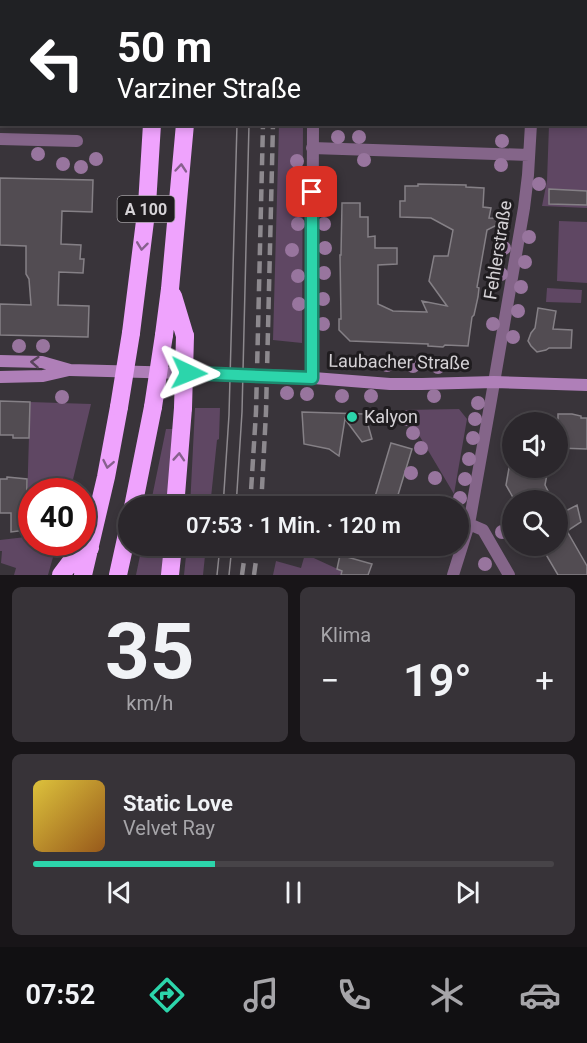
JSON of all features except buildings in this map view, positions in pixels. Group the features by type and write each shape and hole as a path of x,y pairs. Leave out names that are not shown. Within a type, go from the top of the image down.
{"highway":[{"name":"A 100","path":"96,519 132,333 147,205 152,126"},
{"name":"A 100","path":"135,496 153,407 164,335 185,126"},
{"path":"170,289 185,336 183,408 176,496"},
{"path":"61,575 70,562 79,556"},
{"name":"A 100","path":"83,575 88,556"},
{"path":"118,575 122,556"},
{"path":"170,575 171,556"}],"street":[{"path":"312,378 313,126"},
{"name":"Fehlerstraße","path":"469,524 524,208 531,126"},
{"path":"0,139 77,141"},
{"path":"312,148 530,155"},
{"path":"0,361 42,362 70,370"},
{"path":"0,377 43,376 70,370"},
{"name":"Laubacher Straße","path":"70,370 312,378 401,384 494,382 587,386"},
{"path":"469,524 483,530 509,575"},
{"name":"Fehlerstraße","path":"453,575 459,556"}],"shaded area":[{"path":"279,126 303,126 302,343 273,340"},
{"path":"549,126 587,126 587,208 542,206 547,181"},
{"path":"559,221 587,222 587,283 557,281"},
{"path":"547,288 582,290 581,303 546,302"},
{"path":"30,402 91,404 73,478 28,478"},
{"path":"195,408 220,408 219,439 217,440 211,496 191,496"},
{"path":"459,409 467,419 454,494 404,410"},
{"path":"166,429 174,429 170,496 152,496"},
{"path":"18,538 18,556 53,556 48,575 14,575 16,568 1,563 0,540"},
{"path":"140,556 165,556 164,575 136,575"},
{"path":"186,556 205,556 203,575 184,575"},
{"path":"304,556 309,556 342,571 341,575 273,575 276,561 301,568"}],"tram line":[{"path":"224,496 229,415 237,126"},
{"path":"237,496 242,412 249,126"},
{"path":"217,575 219,556"},
{"path":"229,575 231,556"}],"railway":[{"path":"251,496 256,412 263,126"},
{"path":"262,496 266,412 273,126"},
{"path":"242,575 245,556"},
{"path":"254,575 257,556"}],"place":[{"name":"Kalyon","path":"352,417"}],"route":[{"path":"189,373 312,378 312,192"}]}
